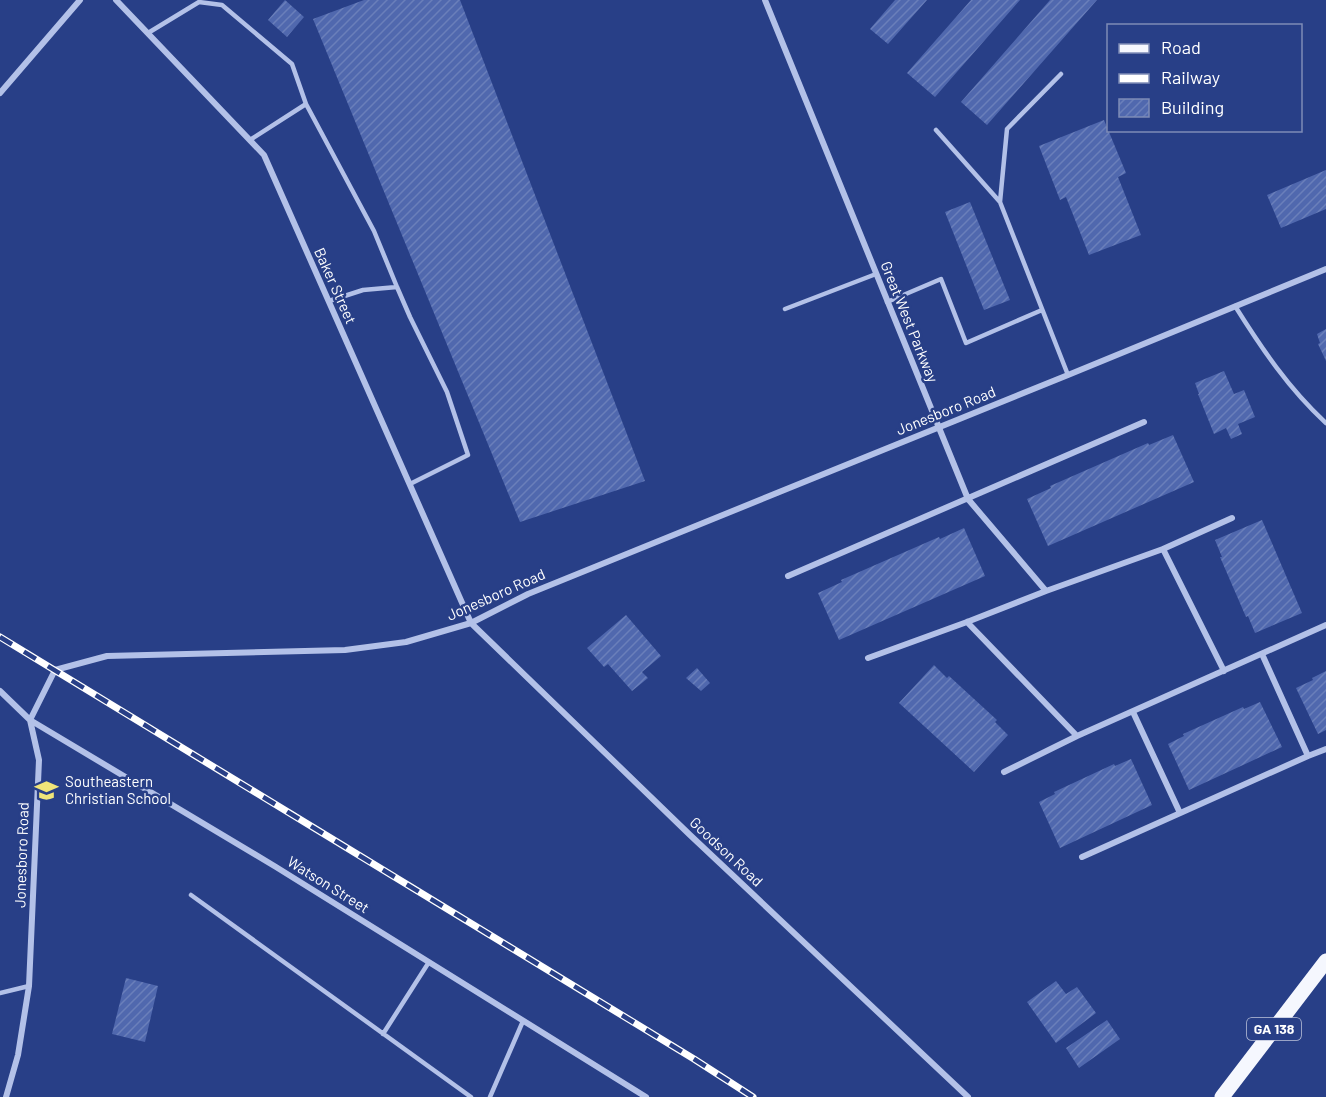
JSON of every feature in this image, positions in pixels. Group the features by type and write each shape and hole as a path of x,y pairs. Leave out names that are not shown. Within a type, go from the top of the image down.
{"main road":[{"name":"GA 138","path":"1222,1097 1326,961"}],"street":[{"path":"0,93 80,0"},
{"name":"Baker Street","path":"116,0 264,155 471,623"},
{"name":"Great West Parkway","path":"765,0 968,499 1046,591"},
{"name":"Jonesboro Road","path":"6,1097 18,1055 29,986 39,760 30,720 55,670 107,656 345,651 406,642 471,623 528,594 1326,269"},
{"path":"788,576 1144,422"},
{"path":"868,658 1163,549 1232,518"},
{"path":"1163,549 1224,671"},
{"path":"967,622 1077,736"},
{"name":"Goodson Road","path":"471,623 690,835 968,1097"},
{"path":"1004,772 1077,736 1326,625"},
{"path":"1262,654 1308,756"},
{"name":"Watson Street","path":"0,691 30,720 276,867 646,1097"},
{"path":"1133,712 1179,813"},
{"path":"1082,857 1326,749"}],"lane":[{"path":"148,33 199,2 222,5 292,64 306,104 374,231 410,317 447,392 468,455 410,484"},
{"path":"1000,201 1007,129 1061,74"},
{"path":"250,140 306,104"},
{"path":"936,130 1000,201 1068,375"},
{"path":"785,309 876,274"},
{"path":"887,302 941,279 966,343 1042,310"},
{"path":"329,301 363,290 397,287"},
{"path":"1235,306 1287,383 1326,423"},
{"path":"191,895 471,1097"},
{"path":"383,1034 429,962"},
{"path":"0,993 29,986"},
{"path":"490,1097 523,1021"}],"building":[{"path":"285,0 304,17 287,37 268,20"},
{"path":"364,0 460,0 645,481 520,522 313,19"},
{"path":"895,0 927,0 888,44 870,29"},
{"path":"971,0 1020,0 935,97 907,73"},
{"path":"1050,0 1097,0 987,125 961,102"},
{"path":"1104,120 1107,132 1126,173 1118,177 1141,235 1089,255 1066,197 1060,200 1039,146"},
{"path":"1326,170 1326,209 1281,228 1267,195"},
{"path":"970,202 1010,300 984,310 945,212"},
{"path":"1326,329 1326,361 1318,344 1320,343 1317,334"},
{"path":"1224,371 1234,394 1244,390 1255,417 1238,424 1242,434 1231,439 1226,428 1214,434 1195,383"},
{"path":"1173,435 1194,482 1048,546 1027,499 1051,488 1050,486 1148,443 1149,445"},
{"path":"1262,520 1302,613 1255,633 1220,557 1222,557 1215,540"},
{"path":"964,528 985,576 839,640 818,593 842,582 841,580"},
{"path":"626,615 661,656 642,672 648,678 632,691 608,664 604,667 587,648"},
{"path":"934,665 997,720 995,722 1008,735 974,772 899,703"},
{"path":"697,668 710,683 701,691 686,678"},
{"path":"1326,671 1326,730 1318,734 1296,688"},
{"path":"1260,702 1282,747 1189,790 1168,744 1184,736 1183,734 1243,707 1244,709"},
{"path":"1131,759 1152,805 1060,848 1039,802 1055,794 1054,792 1114,764 1115,766"},
{"path":"126,978 158,986 145,1042 112,1034"},
{"path":"1056,981 1066,994 1077,987 1096,1013 1056,1043 1027,1002"},
{"path":"1107,1020 1120,1039 1079,1068 1066,1048"}],"railway":[{"path":"0,637 753,1097"}],"place":[{"name":"Southeastern Christian School","path":"47,791"}]}
